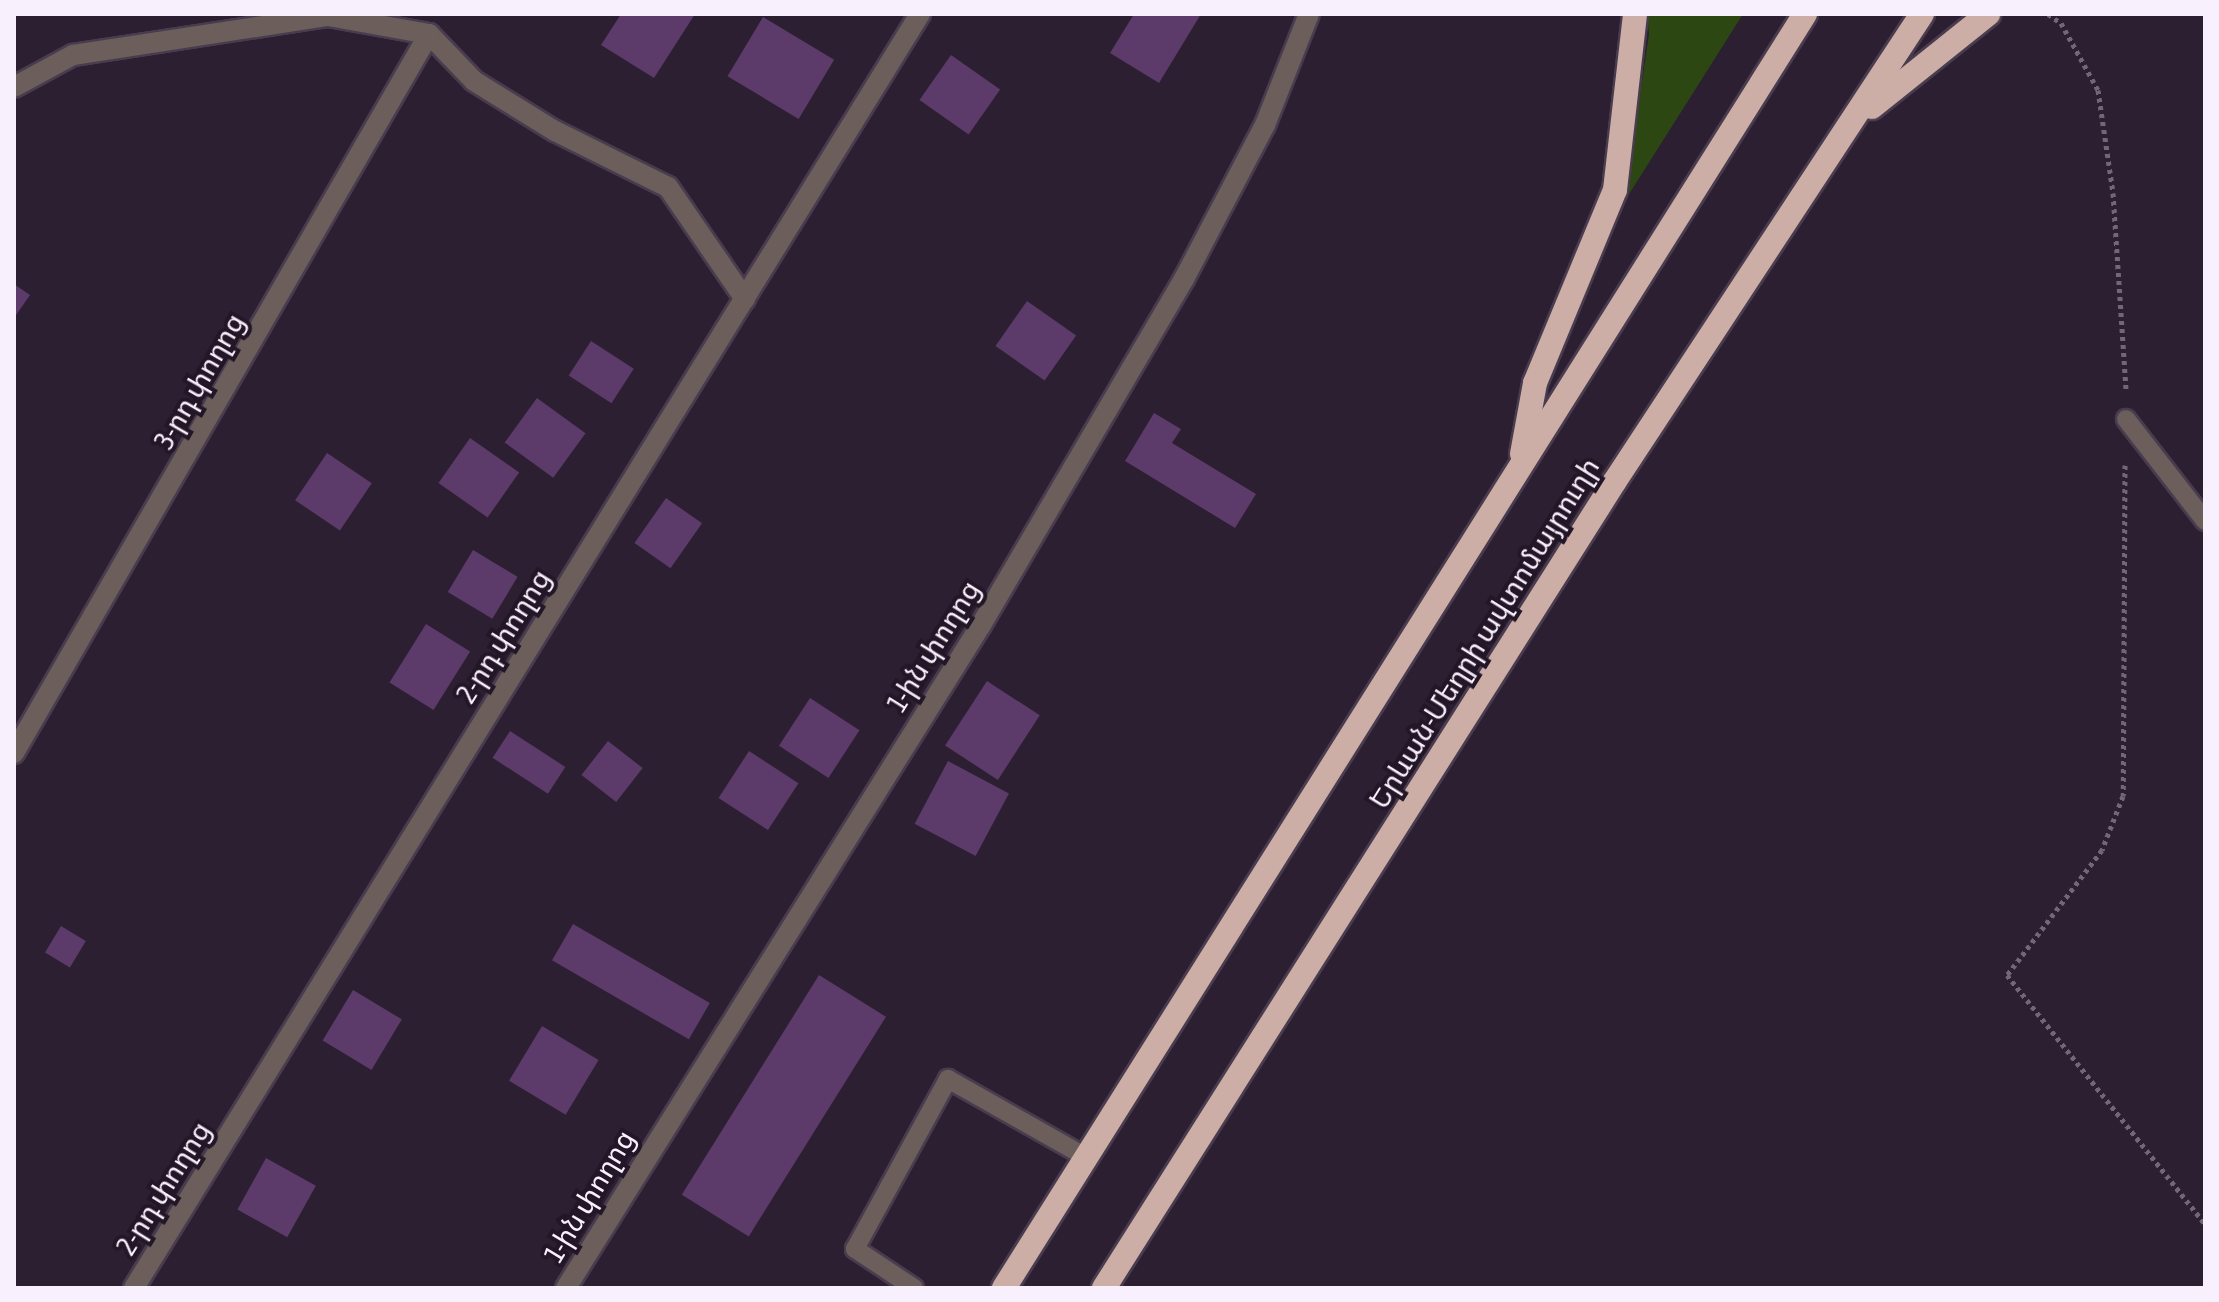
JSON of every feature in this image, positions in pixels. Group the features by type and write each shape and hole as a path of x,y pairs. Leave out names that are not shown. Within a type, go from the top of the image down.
{"highway":[{"path":"1519,468 1535,383 1615,190 1635,14"},
{"name":"Երևան-Մեղրի ավտոմայրուղի","path":"1004,1288 1805,14"},
{"name":"Երևան-Մեղրի ավտոմայրուղի","path":"1104,1288 1615,481 1857,119 1922,14"},
{"path":"1857,119 1988,14"}],"street":[{"name":"2-րդ փողոց","path":"134,1288 920,14"},
{"name":"1-ին փողոց","path":"566,1288 981,625 1184,279 1265,125 1309,14"},
{"path":"14,87 73,55 328,16 429,34 474,81 555,131 668,187 745,299"},
{"name":"3-րդ փողոց","path":"14,753 429,34"}],"lane":[{"path":"2126,419 2205,521"},
{"path":"914,1288 855,1249 948,1079 1086,1157"}],"path":[{"path":"2048,14 2061,23 2098,90 2113,193 2126,419 2123,796 2102,850 2007,975 2205,1224"}],"green space":[{"path":"1647,14 1743,14 1624,202 1649,34"}],"building":[{"path":"621,14 695,14 654,78 601,45"},
{"path":"1134,14 1201,14 1159,83 1110,53"},
{"path":"763,17 834,60 799,119 727,76"},
{"path":"951,55 1000,89 969,134 919,100"},
{"path":"14,284 30,295 14,318"},
{"path":"1027,301 1076,335 1045,380 995,346"},
{"path":"591,341 634,369 611,403 569,375"},
{"path":"537,398 586,433 553,478 505,442"},
{"path":"1154,413 1181,429 1172,443 1256,494 1235,528 1125,461"},
{"path":"470,438 519,472 488,517 438,483"},
{"path":"327,453 372,483 340,530 295,500"},
{"path":"666,498 702,523 670,568 634,543"},
{"path":"473,550 518,577 492,619 448,592"},
{"path":"426,624 470,652 434,710 389,683"},
{"path":"987,681 1040,715 998,780 945,746"},
{"path":"810,698 859,730 828,778 779,746"},
{"path":"510,731 565,767 548,794 493,758"},
{"path":"608,741 643,768 616,802 582,775"},
{"path":"749,751 798,783 768,830 719,798"},
{"path":"948,761 1009,793 976,856 915,824"},
{"path":"573,924 710,1003 689,1039 552,960"},
{"path":"61,926 86,941 70,968 45,953"},
{"path":"819,975 886,1017 749,1237 682,1195"},
{"path":"353,990 402,1019 371,1070 323,1041"},
{"path":"542,1026 599,1060 566,1115 509,1081"},
{"path":"266,1158 316,1186 287,1237 237,1210"}]}
